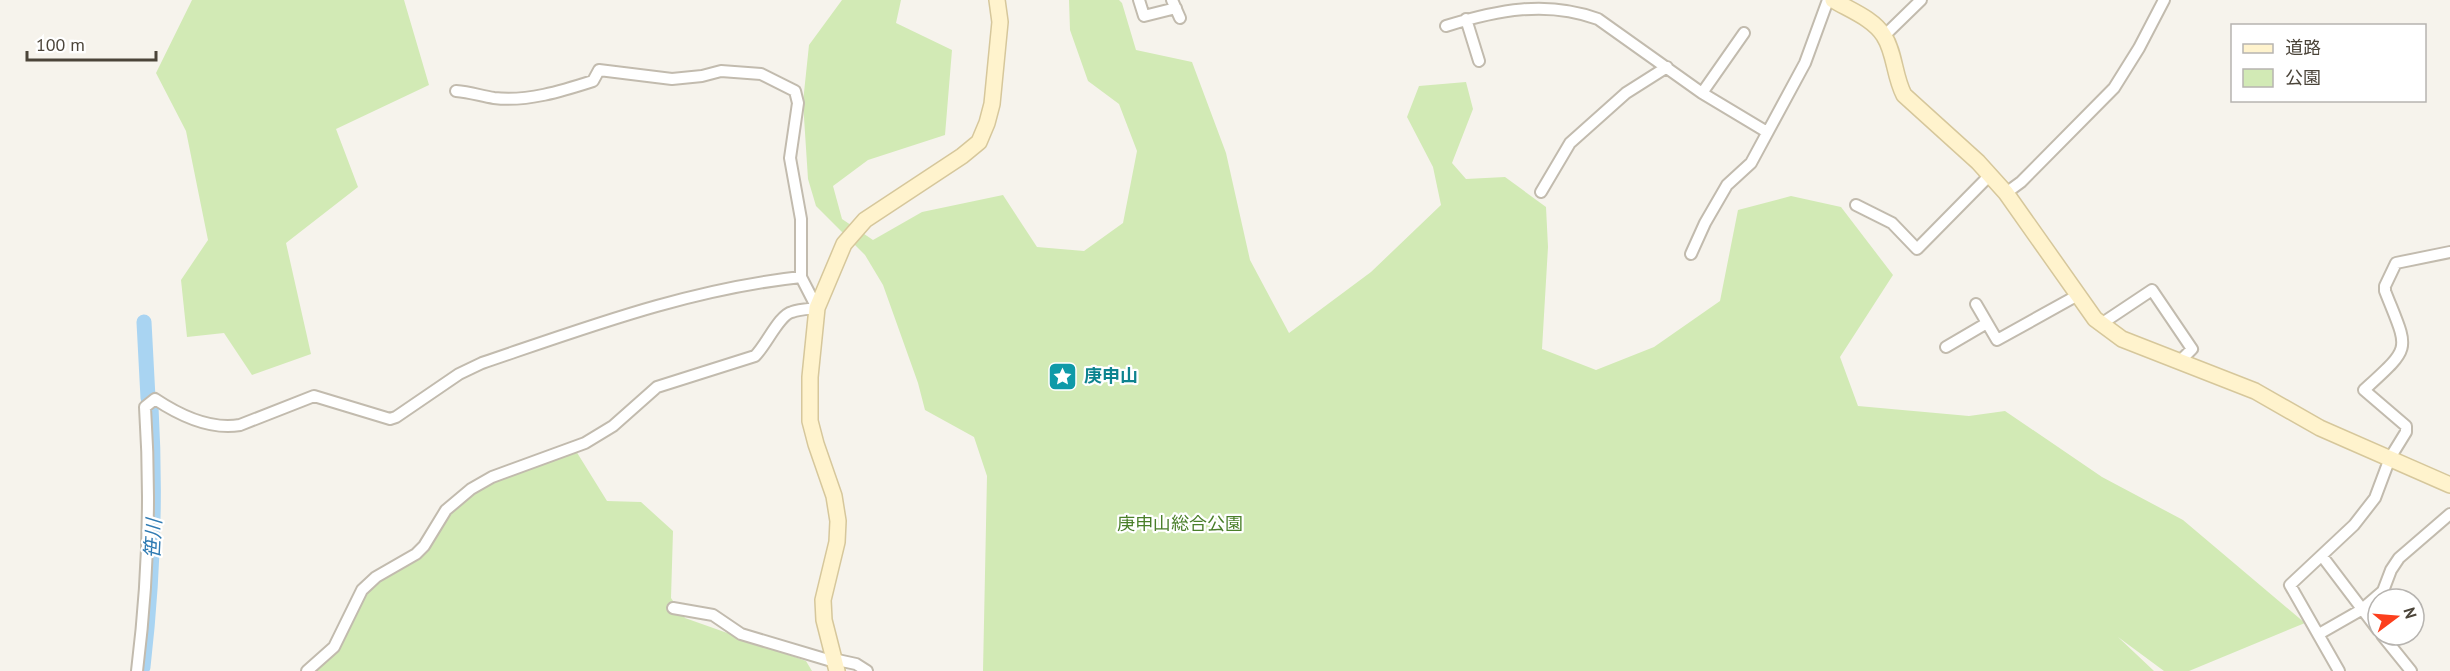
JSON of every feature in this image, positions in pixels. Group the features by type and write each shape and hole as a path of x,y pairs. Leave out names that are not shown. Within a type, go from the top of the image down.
{"street":[{"path":"835,664 824,620 824,600 837,542 838,521 834,496 810,421 810,377 817,308 844,244 865,220 962,156 979,142 992,104 1000,22 997,0"},
{"path":"1139,0 1144,16 1176,8"},
{"path":"1691,254 1705,223 1727,185 1751,163 1805,63 1828,0"},
{"path":"1833,0 1864,18 1884,36 1897,82 1904,94 1978,162 2006,193 2101,324 2122,339 2255,392 2320,428 2450,484"},
{"path":"1884,36 1921,0"},
{"path":"2006,193 2021,183 2114,88 2124,75 2164,0"},
{"path":"1446,26 1499,9 1543,2 1579,10 1667,67 1702,93 1767,132"},
{"path":"1466,19 1479,61"},
{"path":"1702,93 1744,33"},
{"path":"1541,192 1570,143 1626,93 1667,67"},
{"path":"456,92 468,92 493,98 527,97 562,91 593,81 599,70 672,79 702,76 721,71 761,74 795,91 798,103 790,158 801,219 801,277 817,308"},
{"path":"1856,205 1892,223 1917,249 1990,175"},
{"path":"2339,671 2290,585 2354,525 2375,498 2390,458 2406,432 2406,426 2364,390 2397,359 2403,350 2403,337 2385,286 2396,263 2450,252"},
{"path":"137,671 145,593 150,478 145,407 155,399 187,417 227,427 240,425 314,396 390,419 459,374 482,363 685,296 760,281 801,277"},
{"path":"2101,324 2152,290 2192,349 2180,361"},
{"path":"1976,304 1997,340 2079,295"},
{"path":"307,671 334,646 362,590 375,577 416,554 424,546 446,510 471,489 492,477 585,443 613,426 657,387 755,356 764,347 781,317 791,312 817,308"},
{"path":"1946,347 1987,323"},
{"path":"2319,634 2361,610 2383,591 2391,570 2399,558 2450,514"},
{"path":"2322,556 2366,616"},
{"path":"673,608 713,615 741,634 835,664 856,664 867,671"},
{"path":"2392,647 2411,671"}],"green space":[{"path":"192,0 404,0 429,85 336,129 358,187 286,243 311,354 252,375 224,333 187,337 181,280 208,240 186,131 156,73"},
{"name":"庚申山総合公園","path":"842,0 901,0 896,23 952,50 945,135 868,160 833,186 842,219 873,240 922,212 1003,195 1037,247 1084,251 1123,223 1137,151 1119,104 1088,81 1070,30 1069,0 1119,0 1122,3 1136,50 1192,62 1226,153 1250,260 1289,333 1371,272 1441,205 1433,167 1407,117 1419,86 1466,82 1473,109 1452,163 1466,179 1505,177 1546,207 1548,247 1542,349 1596,370 1654,347 1720,301 1738,210 1791,196 1841,207 1893,275 1840,357 1858,406 1969,416 2005,411 2102,477 2183,520 2305,623 2189,671 2164,671 2118,637 2154,671 983,671 987,476 974,437 925,410 918,383 883,285 865,255 816,206 808,179 803,102 809,45"},
{"path":"576,451 607,501 641,502 673,531 671,598 685,618 806,661 812,671 316,671 338,649 370,584 408,565 429,549 456,507 498,480"}],"waterway":[{"name":"笹川","path":"144,322 148,398"},
{"name":"笹川","path":"143,667 153,537 151,407"}],"place":[{"name":"庚申山","path":"1063,376"}]}
